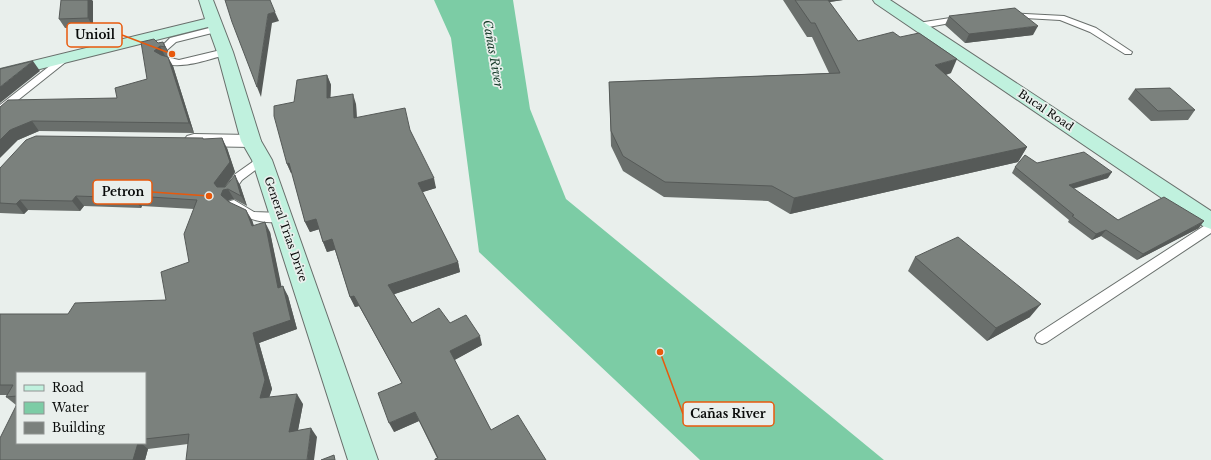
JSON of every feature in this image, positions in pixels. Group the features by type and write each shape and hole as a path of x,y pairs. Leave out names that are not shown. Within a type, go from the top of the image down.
{"main road":[{"name":"General Trias Drive","path":"206,0 225,52 251,141 262,160 363,460"},
{"name":"Bucal Road","path":"880,0 1211,221"},
{"path":"0,74 64,59 168,40 215,25"}],"street":[{"path":"173,140 251,141"}],"lane":[{"path":"999,15 1026,15 1061,18 1093,30 1128,52"},
{"path":"918,26 976,17"},
{"path":"166,60 173,63 180,63 225,52"},
{"path":"0,110 64,59"},
{"path":"228,192 230,186 240,176 262,160"},
{"path":"234,204 245,214 260,217 282,217"},
{"path":"1042,338 1211,227"}],"water":[{"path":"434,0 513,0 530,109 566,199 884,460 700,460 479,252 451,38"}],"building":[{"path":"61,0 88,0 88,18 59,19"},
{"path":"225,0 270,0 275,12 268,14 257,87 232,22"},
{"path":"795,0 828,0 858,41 893,32 900,37 919,33 957,59 935,65 1027,147 794,198 772,186 665,182 623,156 611,131 609,82 840,73 815,23 811,23"},
{"path":"1015,8 1038,26 969,34 949,16"},
{"path":"154,39 158,43 163,42 165,47 160,46 154,51 168,57 189,123 32,121 10,130 0,140 0,107 8,100 117,98 115,88 147,79 141,42"},
{"path":"33,61 0,87 0,69"},
{"path":"327,75 327,98 353,94 354,118 405,108 410,130 434,178 418,183 458,262 388,285 412,323 439,308 450,323 466,315 480,336 450,351 491,430 518,415 546,460 435,460 438,458 415,412 389,423 378,393 402,383 354,296 350,297 332,239 323,242 316,219 305,222 289,163 287,164 274,116 274,106 294,102 297,80"},
{"path":"1170,88 1195,110 1158,111 1135,89"},
{"path":"36,136 203,139 222,138 230,162 214,183 217,187 225,187 235,175 241,196 228,189 223,190 221,195 229,202 246,210 252,226 265,222 278,288 283,286 291,320 253,333 265,380 260,398 297,394 289,432 311,428 307,460 186,460 189,434 146,439 146,372 16,372 16,396 6,397 13,385 0,385 0,314 68,314 75,303 166,300 161,272 189,262 184,234 197,200 135,196 134,198 76,196 72,201 20,200 16,204 0,203 0,168 26,140"},
{"path":"1084,152 1112,172 1069,185 1118,220 1164,197 1204,221 1143,254 1106,230 1096,234 1072,216 1074,215 1015,167 1025,155 1037,163"},
{"path":"958,237 1041,304 996,328 915,257"},
{"path":"16,406 16,444 138,444 133,460 0,460 0,438"},
{"path":"334,455 335,460 321,460"}],"place":[{"name":"Unioil","path":"172,54"},
{"name":"Petron","path":"209,196"},
{"name":"Cañas River","path":"660,352"}]}
